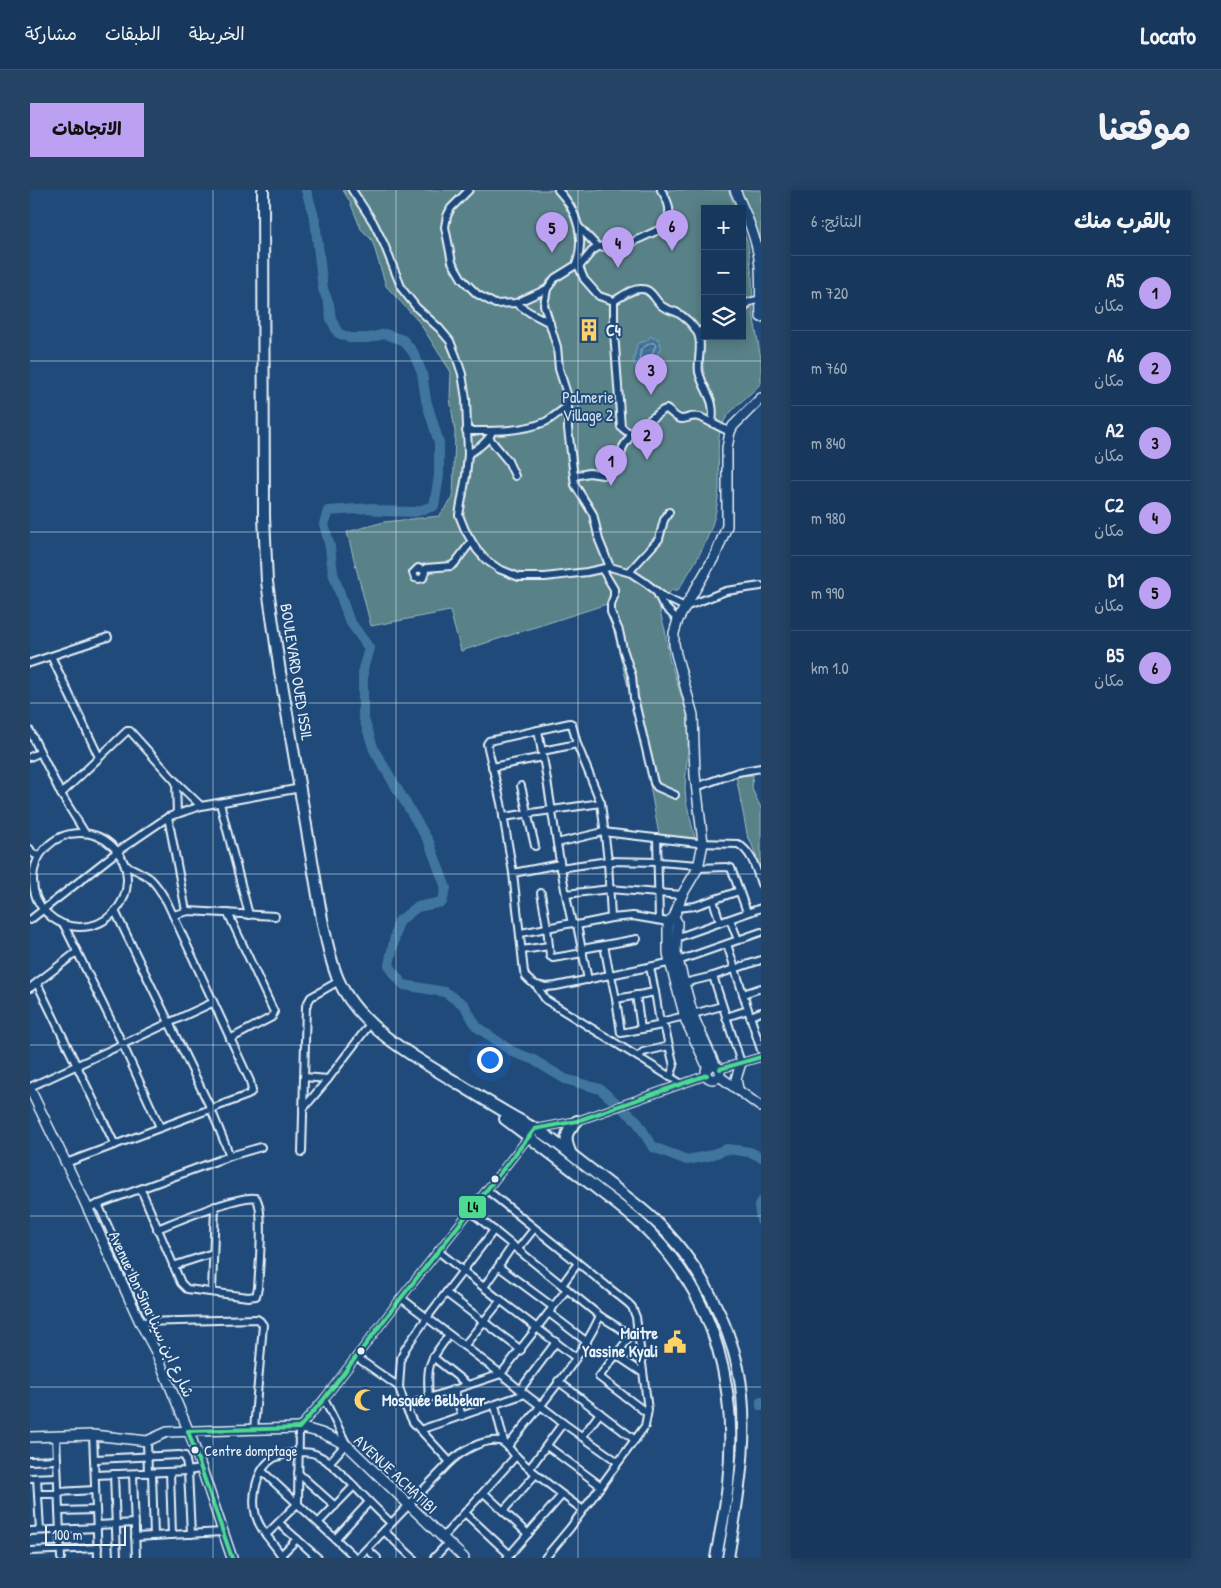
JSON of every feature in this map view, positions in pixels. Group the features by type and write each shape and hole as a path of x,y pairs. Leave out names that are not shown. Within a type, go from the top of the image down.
{"main road":[{"name":"BOULEVARD OUED ISSIL","path":"263,190 263,402 267,582 322,919 330,955 339,981 370,1024 417,1058 469,1090 532,1133 651,1233 667,1251 683,1274 703,1308 715,1337 722,1359 728,1395 731,1451 728,1484 716,1558"},
{"path":"571,1155 566,1136 570,1127 577,1121"},
{"name":"BOULEVARD OUED ISSIL","path":"532,1133 547,1136 642,1209 668,1234 706,1287 724,1324 738,1369 743,1428 740,1486 728,1558"}],"street":[{"path":"352,190 374,222 402,289 417,308 450,341 462,374 466,399 468,454 459,515 471,542 486,560 499,569 519,577 545,577 610,567 629,572 644,581 656,592 685,607 726,591 761,586"},
{"path":"460,198 462,190"},
{"path":"469,190 451,208 445,227 455,270 469,288 485,300 495,304 516,302 548,289"},
{"path":"558,190 570,204 580,228 598,248"},
{"path":"610,567 599,540 592,514 578,491 574,476 568,428 567,390 559,369 557,347 544,305 548,289 555,278 577,266 592,250 628,244 665,227 670,211 667,199 661,190"},
{"path":"735,190 751,228 758,256 760,266 761,317"},
{"path":"580,228 577,266 584,279 599,296 614,301 632,291 645,289 661,305 682,316 698,333 700,339 699,370 713,402 712,423"},
{"path":"746,306 749,302 760,299"},
{"path":"614,301 614,332 621,428 632,433"},
{"path":"516,302 529,312 550,323"},
{"path":"689,1015 684,983 668,953 673,916 698,866 703,843 696,786 693,715 674,644 674,634 678,620 716,554 727,526 726,448 730,432 733,426 761,398"},
{"path":"466,431 492,431 526,427 544,422 568,406"},
{"path":"574,476 589,473 606,474 620,460 623,447 632,433 666,409 682,419 694,416 730,432"},
{"path":"468,454 489,438 492,431"},
{"path":"489,438 508,461 515,476"},
{"path":"629,572 658,539 664,520 669,512"},
{"path":"423,570 434,566 451,566 456,563 471,542"},
{"path":"602,569 614,589 611,604 612,612 632,676 634,698 653,780 656,786 674,795"},
{"path":"656,592 663,605 678,620"},
{"path":"30,663 108,637"},
{"path":"51,656 99,757"},
{"path":"611,918 608,861 600,803 577,744 571,723 541,728 489,741 487,744 513,873 526,977 530,981 551,987 610,976 674,962 761,932"},
{"path":"538,730 560,866 588,980"},
{"path":"61,794 126,731 129,731 201,806"},
{"path":"30,732 61,794 85,833"},
{"path":"492,767 577,744"},
{"path":"30,757 40,752"},
{"path":"696,786 738,772 761,768"},
{"path":"176,782 177,814"},
{"path":"521,786 534,846"},
{"path":"30,920 118,851 168,817 201,806 301,788"},
{"path":"220,803 250,915"},
{"path":"503,817 600,803"},
{"path":"168,817 186,911"},
{"path":"76,832 102,838 118,851 125,865 128,881 124,898 115,911 105,920 92,926 78,927 52,919 43,910 36,898 32,884 33,853 44,849 58,838 76,832"},
{"path":"557,843 603,832 703,843 738,844 753,862 761,884"},
{"path":"657,838 659,920"},
{"path":"513,873 608,861 658,862 726,867 731,868 747,912"},
{"path":"66,1162 248,1095 252,1091 250,1081 212,1003 173,915 156,883 149,877 125,865"},
{"path":"566,894 610,889 682,895"},
{"path":"521,933 547,927 611,918 638,916 659,920 739,890"},
{"path":"541,893 550,956 552,958 637,939"},
{"path":"713,900 720,922"},
{"path":"676,938 761,908"},
{"path":"115,911 211,1109 230,1156"},
{"path":"173,915 186,911 275,916"},
{"path":"228,913 274,1012 272,1017 230,1039"},
{"path":"673,916 677,922 674,962 689,1015 714,1070 761,1107"},
{"path":"730,919 738,940"},
{"path":"64,924 160,1127"},
{"path":"726,944 761,1050"},
{"path":"604,945 622,1033 617,1044"},
{"path":"522,950 549,946"},
{"path":"30,988 77,952"},
{"path":"684,983 713,976 761,960"},
{"path":"650,967 661,1024 665,1029 674,1066 670,1077"},
{"path":"713,976 741,1063 736,1079 738,1089"},
{"path":"302,1152 306,1003 311,997 339,981"},
{"path":"37,983 115,1145"},
{"path":"536,984 546,1000 680,1083"},
{"path":"743,994 761,988"},
{"path":"616,998 655,992"},
{"path":"636,995 641,1029"},
{"path":"30,1088 212,1003"},
{"path":"622,1033 722,1006"},
{"path":"726,1017 761,1012"},
{"path":"303,1109 370,1024"},
{"path":"638,1057 643,1052 670,1046"},
{"path":"266,1535 298,1503 299,1428 324,1399 438,1250 532,1133 577,1121 714,1070 759,1059"},
{"path":"304,1077 328,1079"},
{"name":"Avenue Ibn Sina شارع ابن سينا","path":"30,1088 33,1105 66,1162 140,1322 155,1350 188,1431 232,1558"},
{"path":"88,1208 230,1156 260,1147"},
{"path":"140,1190 156,1229 181,1283 187,1289 254,1297 257,1293 260,1230 259,1202 256,1198 247,1197 216,1206 156,1229"},
{"path":"487,1190 632,1307 636,1317 635,1336 643,1373 648,1413 645,1426 545,1558"},
{"path":"98,1204 151,1322"},
{"path":"212,1291 216,1206"},
{"path":"470,1211 600,1316 635,1336"},
{"path":"484,1287 516,1247 534,1229"},
{"path":"450,1462 413,1422 405,1406 399,1387 401,1358 426,1319 494,1230"},
{"path":"438,1250 575,1357"},
{"path":"174,1266 214,1253"},
{"path":"405,1406 501,1374 551,1310 578,1263"},
{"path":"499,1267 587,1342"},
{"path":"446,1293 521,1350"},
{"path":"401,1298 540,1406 618,1462"},
{"path":"464,1346 501,1300"},
{"path":"506,1444 540,1406 587,1342 600,1316"},
{"path":"140,1322 257,1319 260,1321 263,1325 254,1429"},
{"path":"429,1398 428,1370 432,1357 449,1335"},
{"path":"635,1336 629,1338 599,1377 648,1413"},
{"path":"420,1430 495,1406 522,1392 556,1342"},
{"path":"616,1354 643,1373"},
{"path":"356,1357 399,1387"},
{"path":"432,1357 468,1385"},
{"path":"558,1381 635,1440"},
{"path":"454,1389 462,1416"},
{"path":"324,1399 346,1445 329,1463"},
{"path":"495,1406 506,1444 516,1456 583,1510"},
{"path":"582,1437 600,1413"},
{"path":"530,1468 563,1423"},
{"name":"AVENUE ACHATIBI","path":"147,1441 168,1432 299,1428 322,1432 346,1445 464,1558"},
{"path":"93,1435 98,1558"},
{"path":"30,1437 93,1435 147,1441 154,1536"},
{"path":"56,1436 61,1558"},
{"path":"262,1471 357,1558 460,1453 475,1446 494,1441 506,1444"},
{"path":"546,1446 601,1486"},
{"path":"297,1539 282,1556 266,1535 256,1516 255,1505 258,1480 262,1471 266,1464 284,1454 310,1452 329,1463 391,1523"},
{"path":"95,1459 184,1455 188,1471 191,1534"},
{"path":"434,1558 465,1513 516,1456"},
{"path":"30,1461 57,1460"},
{"path":"95,1476 200,1469"},
{"path":"170,1472 172,1535"},
{"path":"298,1472 335,1506"},
{"path":"114,1474 117,1558"},
{"path":"132,1474 136,1558"},
{"path":"503,1511 536,1474"},
{"path":"40,1530 38,1494 34,1478 57,1477"},
{"path":"319,1522 354,1486"},
{"path":"38,1494 96,1490"},
{"path":"484,1493 528,1534"},
{"path":"465,1513 508,1556 562,1495"},
{"path":"336,1538 369,1502"},
{"path":"59,1511 96,1510"},
{"path":"30,1531 135,1523"},
{"path":"280,1523 318,1558"},
{"path":"384,1531 413,1558"},
{"path":"135,1537 222,1532"},
{"path":"30,1551 98,1548"},
{"path":"367,1549 377,1558"}],"green space":[{"name":"Palmerie Village 2","path":"343,190 728,190 734,205 701,205 701,340 746,340 746,238 752,276 753,313 761,359 761,383 735,408 722,425 718,448 719,489 710,530 686,578 678,590 671,590 660,612 669,658 686,711 689,730 685,788 686,801 695,838 659,835 642,742 607,604 461,651 450,611 371,626 347,532 384,522 439,516 453,498 455,432 450,398 451,372 419,322 386,286 372,240 361,229"},
{"path":"740,190 761,190 761,268 750,214"},
{"path":"753,775 752,789 761,808 761,869 748,839 736,776"}],"water":[{"path":"651,336 659,339 661,347 657,355 659,363 657,366 639,370 634,361 637,345 646,341"}],"waterway":[{"path":"306,190 315,220 323,289 329,304 331,319 338,333 350,338 368,338 385,334 403,340 413,352 422,373 426,400 439,443 439,476 434,506 415,512 379,511 371,508 328,511 324,524 330,547 333,573 349,620 369,648 363,669 363,716 374,750 429,842 446,888 442,902 417,907 398,922 389,965 404,985 445,992 464,1005 477,1027 513,1052 532,1059 565,1079 600,1089 636,1120 653,1147 687,1160 708,1156 727,1149 750,1152 761,1157"},
{"path":"761,1202 759,1206 761,1221"}],"transit line":[{"name":"L4","path":"720,1069 761,1057"},
{"name":"L4","path":"299,1428 324,1399 401,1298 535,1129 577,1121 707,1075"},
{"name":"L4","path":"188,1431 299,1428"},
{"name":"L4","path":"188,1431 232,1558"}],"place":[{"name":"B5","path":"672,251"},
{"name":"D1","path":"552,253"},
{"name":"C2","path":"618,268"},
{"name":"C4","path":"589,330"},
{"name":"A2","path":"651,395"},
{"name":"A6","path":"647,460"},
{"name":"A5","path":"611,486"},
{"name":"Maitre Yassine Kyali","path":"675,1342"},
{"name":"Mosquée Belbekar","path":"365,1400"},
{"name":"Centre domptage","path":"195,1450"}]}
